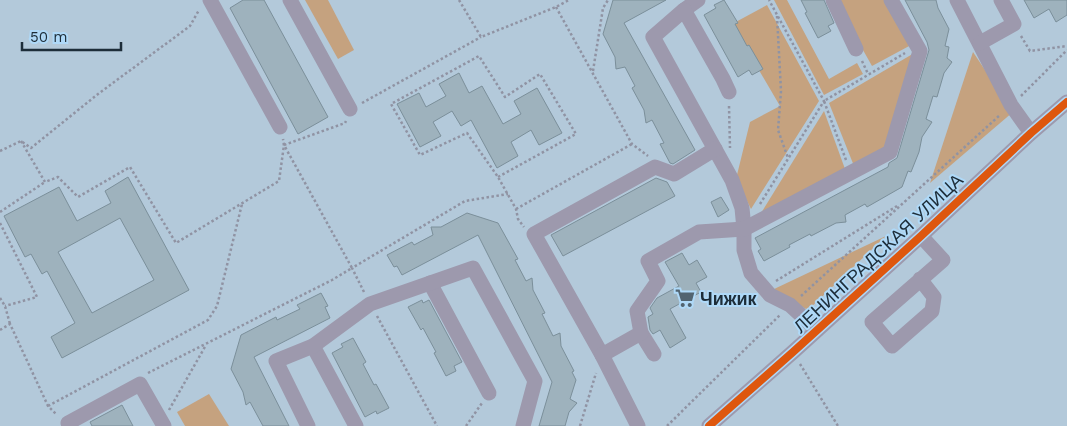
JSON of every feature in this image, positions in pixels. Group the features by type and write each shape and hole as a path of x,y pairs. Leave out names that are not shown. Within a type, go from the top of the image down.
{"street":[{"path":"290,0 350,109"},
{"path":"698,0 653,37 732,180 742,208 744,250 751,273 770,295 790,305 817,330"},
{"path":"833,0 856,49"},
{"path":"654,354 641,333 637,311 658,281 648,261 699,232 744,229 890,152 920,51 891,0"},
{"path":"957,0 1011,105 1031,133"},
{"path":"980,43 1014,24 1002,0"},
{"path":"206,3 280,127"},
{"path":"684,10 723,79 728,92"},
{"name":"ЛЕНИНГРАДСКАЯ УЛИЦА","path":"709,426 1067,102"},
{"path":"638,426 602,355 534,234 655,167 674,174 715,149"},
{"path":"920,279 942,260 921,236"},
{"path":"308,426 276,362 314,346 370,304 473,268 535,380 523,426"},
{"path":"430,283 489,394"},
{"path":"602,355 641,333"},
{"path":"314,346 356,426"},
{"path":"65,422 68,423 140,384 163,424"}],"path":[{"path":"459,0 481,37"},
{"path":"284,146 345,123 350,109 481,37 569,0"},
{"path":"593,73 603,8 608,0"},
{"path":"769,0 824,101 851,173"},
{"path":"21,141 31,148 98,94 190,26 206,3"},
{"path":"556,7 632,144 653,159"},
{"path":"777,14 781,91 778,130 788,159"},
{"path":"1014,24 1030,51 1067,46"},
{"path":"759,206 824,101 918,46"},
{"path":"667,426 790,305 1011,105 1067,50"},
{"path":"498,177 576,134 540,74 504,97 479,56 390,104 420,155 467,133 498,177 516,209 518,218 527,230 534,234"},
{"path":"728,92 731,150"},
{"path":"0,151 21,141"},
{"path":"21,141 45,182"},
{"path":"516,209 632,144"},
{"path":"0,212 45,182 58,177 78,197 130,167 176,244 279,181 284,146"},
{"path":"284,146 437,426"},
{"path":"146,374 332,280 465,201 508,194"},
{"path":"764,288 903,202"},
{"path":"48,406 208,320 217,306 243,203"},
{"path":"0,223 37,297 5,306"},
{"path":"0,298 48,406 65,422"},
{"path":"0,330 10,324"},
{"path":"163,424 207,343"},
{"path":"793,352 838,426"},
{"path":"580,426 602,355"},
{"path":"466,426 489,394"}],"shaded area":[{"path":"305,0 328,0 354,50 338,59"},
{"path":"774,0 787,0 829,79 857,63 863,74 824,95"},
{"path":"835,0 886,0 911,45 872,66"},
{"path":"767,5 819,101 751,209 736,179 750,122 780,106 732,24"},
{"path":"916,52 885,149 854,166 829,103"},
{"path":"973,52 1013,112 930,183"},
{"path":"824,111 845,169 758,218"},
{"path":"886,236 808,310 772,290"},
{"path":"209,394 229,426 185,426 177,412"}],"building":[{"path":"243,0 264,0 328,117 298,134 230,8"},
{"path":"613,0 666,0 624,23 695,150 673,164 670,163 660,144 664,143 652,120 646,123 644,110 632,88 635,86 625,67 616,69 615,57 603,34"},
{"path":"724,0 738,23 735,24 747,46 749,45 763,69 752,75 749,70 738,77 704,15 716,8 714,5"},
{"path":"801,0 824,0 834,23 828,26 831,31 818,38 805,13 807,12"},
{"path":"905,0 936,0 949,29 945,46 949,47 947,58 952,62 944,73 937,97 933,96 926,119 932,122 922,137 919,152 911,172 908,171 902,187 867,207 865,204 845,215 846,222 836,223 811,236 810,234 764,261 758,251 761,249 755,238 888,167 889,163 897,158 929,50 927,42"},
{"path":"1024,0 1067,0 1067,15 1056,22 1049,9 1034,18"},
{"path":"459,73 469,93 482,86 503,124 521,114 514,101 537,88 562,133 539,145 531,130 511,142 518,156 497,168 471,120 461,126 452,111 433,122 441,136 420,147 397,104 419,93 426,107 446,96 439,84"},
{"path":"128,177 189,290 62,358 51,337 75,323 47,271 42,274 31,254 25,257 4,216 59,187 77,221 111,203 105,191","holes":["120,218 154,280 92,313 58,252"]},
{"path":"656,178 667,182 675,196 563,256 551,235"},
{"path":"721,197 729,210 718,217 711,202"},
{"path":"467,213 498,223 518,259 515,260 526,281 532,278 533,290 545,313 542,314 553,336 560,333 561,346 574,371 572,372 576,380 570,399 577,403 569,412 565,426 539,426 552,382 478,235 402,275 397,266 394,267 387,255 412,242 414,245 433,235 431,227 441,227"},
{"path":"682,253 689,265 697,260 707,277 696,283 701,292 670,309 686,338 670,348 660,330 653,334 650,330 648,317 653,314 650,308 657,298 679,286 665,262"},
{"path":"321,293 328,306 325,307 330,318 254,357 289,426 263,426 250,402 246,405 243,392 231,369 241,335 276,317 277,320 300,309 297,305"},
{"path":"422,300 423,303 429,300 462,362 454,366 456,371 446,376 423,328 421,330 408,307"},
{"path":"353,338 366,362 363,364 389,408 377,414 376,411 365,417 332,353 343,347 341,344"},
{"path":"122,405 133,426 92,426 90,422"}],"cycle path":[{"path":"709,426 1067,102"}],"place":[{"name":"Чижик","path":"685,298"}]}
